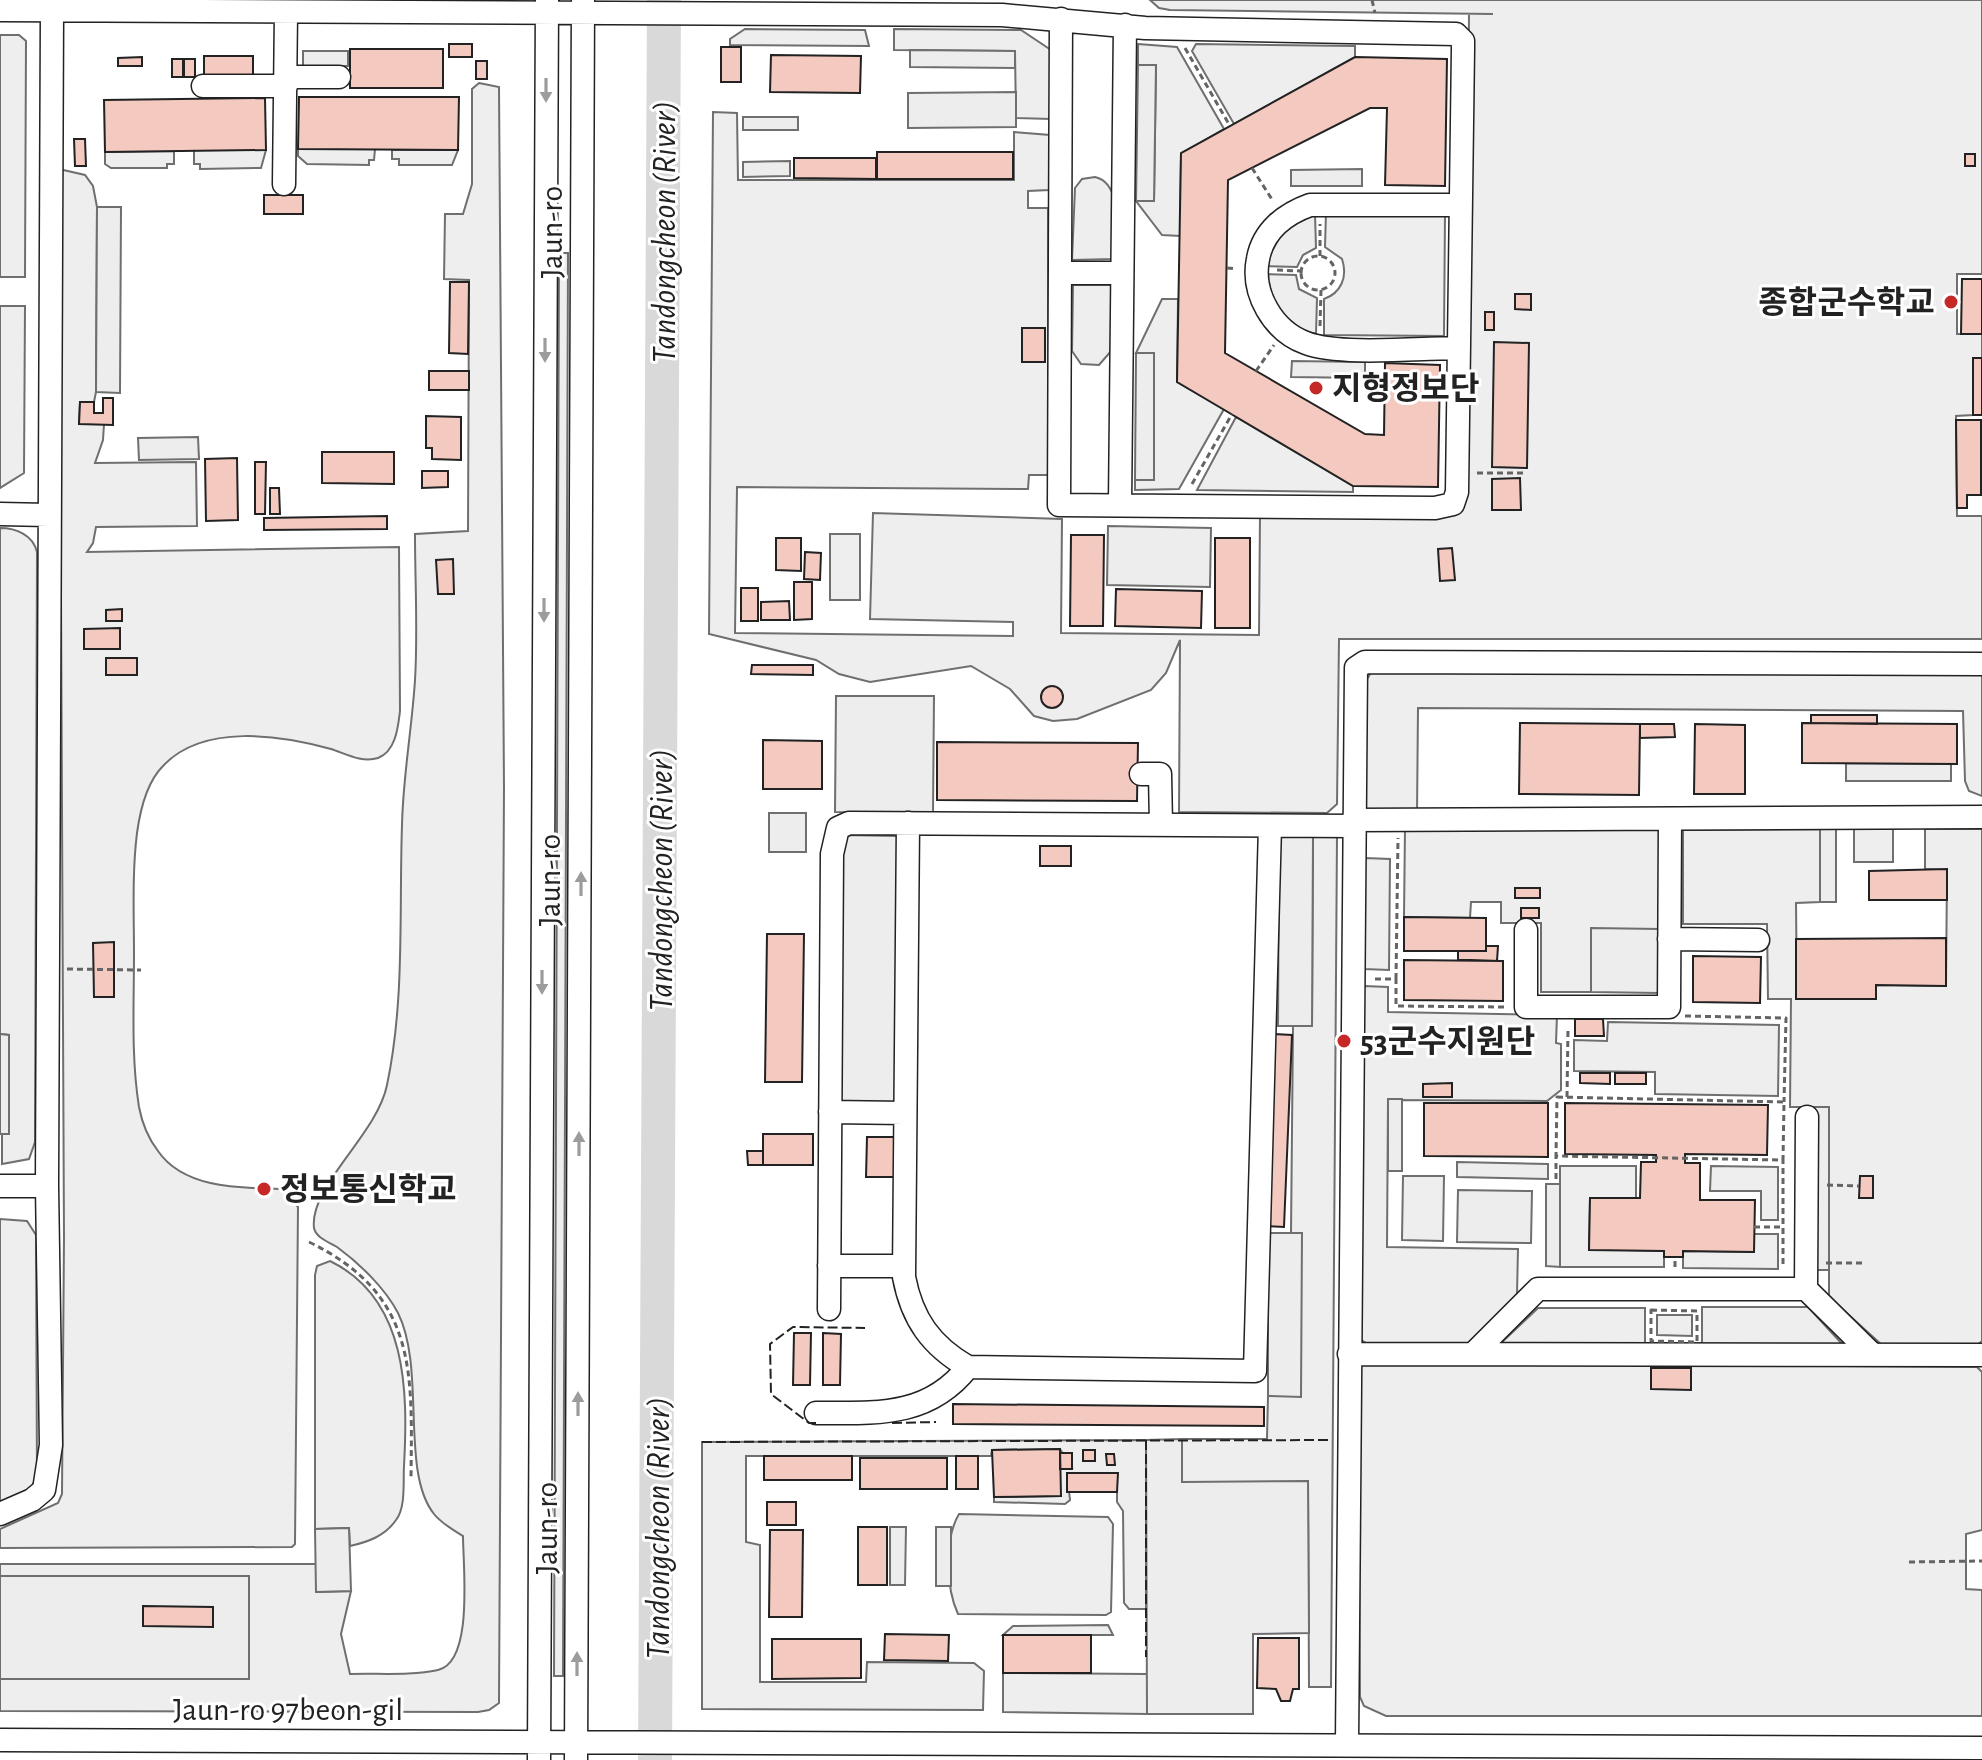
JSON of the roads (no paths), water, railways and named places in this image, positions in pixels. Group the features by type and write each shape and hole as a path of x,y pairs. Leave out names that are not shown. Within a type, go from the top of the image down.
{"street":[{"name":"Jaun-ro","path":"539,1751 546,6"},
{"path":"0,10 286,12 583,6 618,13 1002,15 1061,19 1125,25 1456,34 1463,41 1463,48 1457,474 1453,504 1444,508 1059,505 1061,19"},
{"name":"Jaun-ro","path":"576,1751 583,6"},
{"path":"0,1514 32,1500 44,1490 50,1470 47,969 52,11"},
{"path":"284,184 286,12"},
{"path":"1120,505 1125,25"},
{"path":"203,86 339,77"},
{"path":"1459,205 1320,203 1298,209 1284,218 1263,243 1256,269 1261,300 1285,329 1305,343 1320,346 1459,348"},
{"path":"1060,273 1122,273"},
{"path":"0,514 48,515"},
{"path":"1347,1744 1353,679 1356,668 1365,662 1982,664"},
{"path":"1141,774 1160,774 1161,825"},
{"path":"829,1309 834,838 838,828 849,823 1270,826 1398,820 1982,817"},
{"path":"1526,930 1526,1007 1669,1007 1670,819"},
{"path":"908,823 904,1266 907,1293 920,1325 947,1355 968,1367 1255,1371 1270,826"},
{"path":"1669,939 1758,940"},
{"path":"830,1112 905,1113"},
{"path":"1806,1289 1807,1117"},
{"path":"0,1186 47,1186"},
{"path":"829,1266 904,1266"},
{"path":"1475,1352 1538,1289 1806,1289 1873,1355"},
{"path":"1349,1354 1982,1355"},
{"path":"816,1413 894,1412 914,1408 946,1390 968,1367"},
{"name":"Jaun-ro 97beon-gil","path":"0,1740 539,1751 576,1751 614,1742 1094,1751 1347,1744 1384,1752 1982,1748"}],"waterway":[{"name":"Tandongcheon (River)","path":"655,1760 664,0"}],"place":[{"name":"종합군수학교","path":"1951,302"},
{"name":"지형정보단","path":"1316,388"},
{"name":"53군수지원단","path":"1344,1041"},
{"name":"정보통신학교","path":"264,1189"}]}
